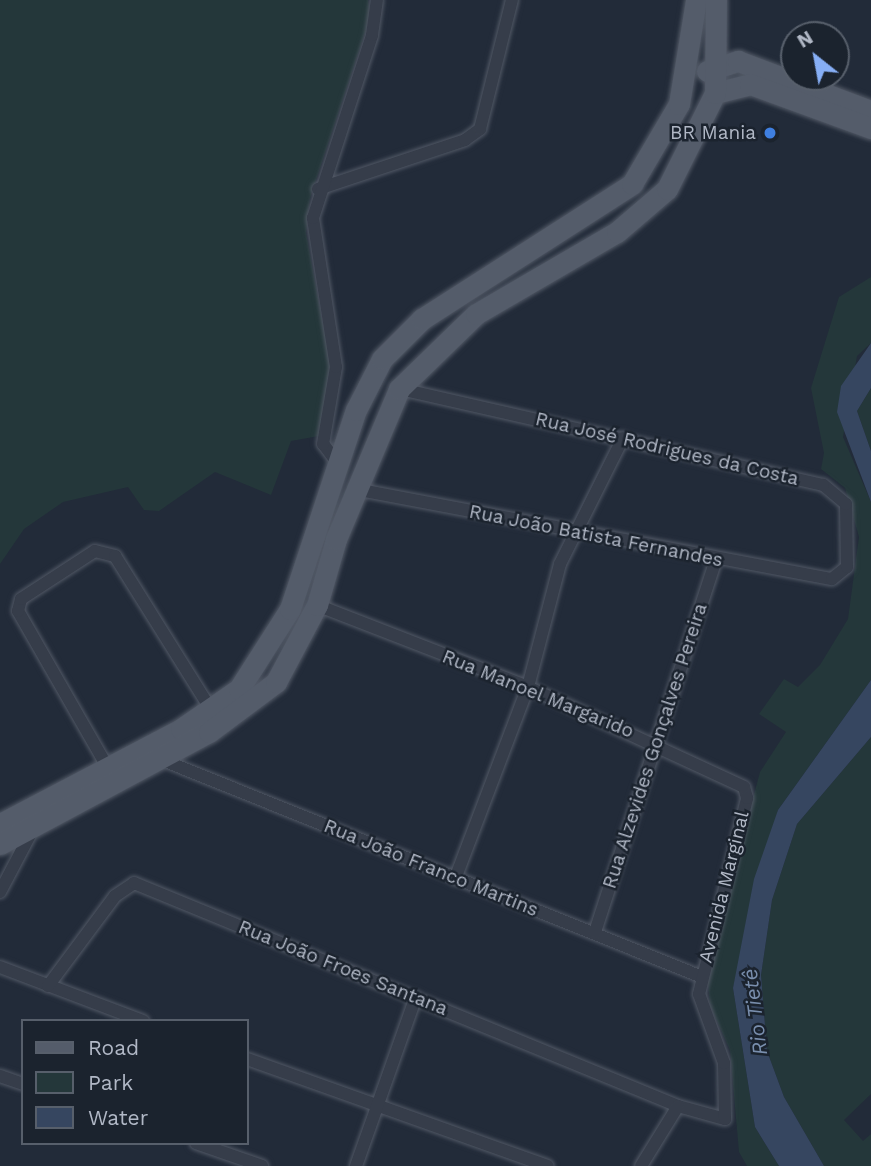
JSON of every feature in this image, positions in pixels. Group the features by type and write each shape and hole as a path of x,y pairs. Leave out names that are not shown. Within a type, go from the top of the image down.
{"main road":[{"path":"0,824 212,711 261,662 285,619 370,377 394,345 422,319 632,184 660,144 683,88 696,0"},
{"path":"0,844 40,820 160,759 251,706 276,682 317,606 336,539 360,490 399,389 476,314 645,210 689,154 715,93 718,65 716,0"},
{"path":"683,88 718,65 738,61 871,111"},
{"path":"715,93 750,84 871,128"}],"street":[{"path":"339,465 323,444 336,367 313,243 318,190 372,35 377,0"},
{"path":"318,190 465,141 480,128 512,0"},
{"name":"Rua José Rodrigues da Costa","path":"399,389 623,438 832,489 846,504 851,527 847,567 832,579"},
{"path":"455,879 528,687 573,533 623,438"},
{"name":"Rua João Batista Fernandes","path":"360,490 716,560 832,579"},
{"path":"108,768 18,611 22,598 95,551 115,556 212,711"},
{"name":"Rua Alzevides Gonçalves Pereira","path":"595,932 716,560"},
{"name":"Rua Manoel Margarido","path":"317,606 528,687 655,742 741,785 747,798"},
{"name":"Rua João Franco Martins","path":"160,759 702,977"},
{"name":"Avenida Marginal","path":"724,1119 723,1063 699,1005 702,977 747,798"},
{"path":"0,892 40,820"},
{"name":"Rua João Froes Santana","path":"48,986 130,883 678,1106 724,1119"},
{"path":"0,967 138,1019"},
{"path":"356,1166 415,998"},
{"path":"248,1059 548,1166"},
{"path":"0,1076 21,1083"},
{"path":"641,1166 678,1106"},
{"path":"202,1145 262,1166"}],"green space":[{"path":"0,0 368,0 371,15 310,198 306,233 333,378 319,436 291,441 271,495 215,472 159,511 144,510 128,487 63,502 24,529 0,564"},
{"path":"871,277 871,343 857,356 843,437 871,502 871,680 778,810 733,988 755,1127 779,1166 747,1166 739,1152 730,1050 710,1006 707,972 760,772 786,732 759,714 784,679 798,687 820,665 848,619 859,537 845,488 821,469 824,453 811,388 839,297"},
{"path":"871,388 871,451 857,411"},
{"path":"871,737 871,1094 844,1120 863,1141 871,1134 871,1166 824,1166 784,1097 767,1051 761,975 772,900 797,824"}],"water":[{"path":"871,343 871,388 857,411 871,451 871,502 837,412 841,386"},
{"name":"Rio Tietê","path":"871,680 871,737 797,824 772,900 761,975 767,1051 784,1097 824,1166 779,1166 755,1127 733,988 754,879 778,810"}],"place":[{"name":"BR Mania","path":"770,133"}]}
